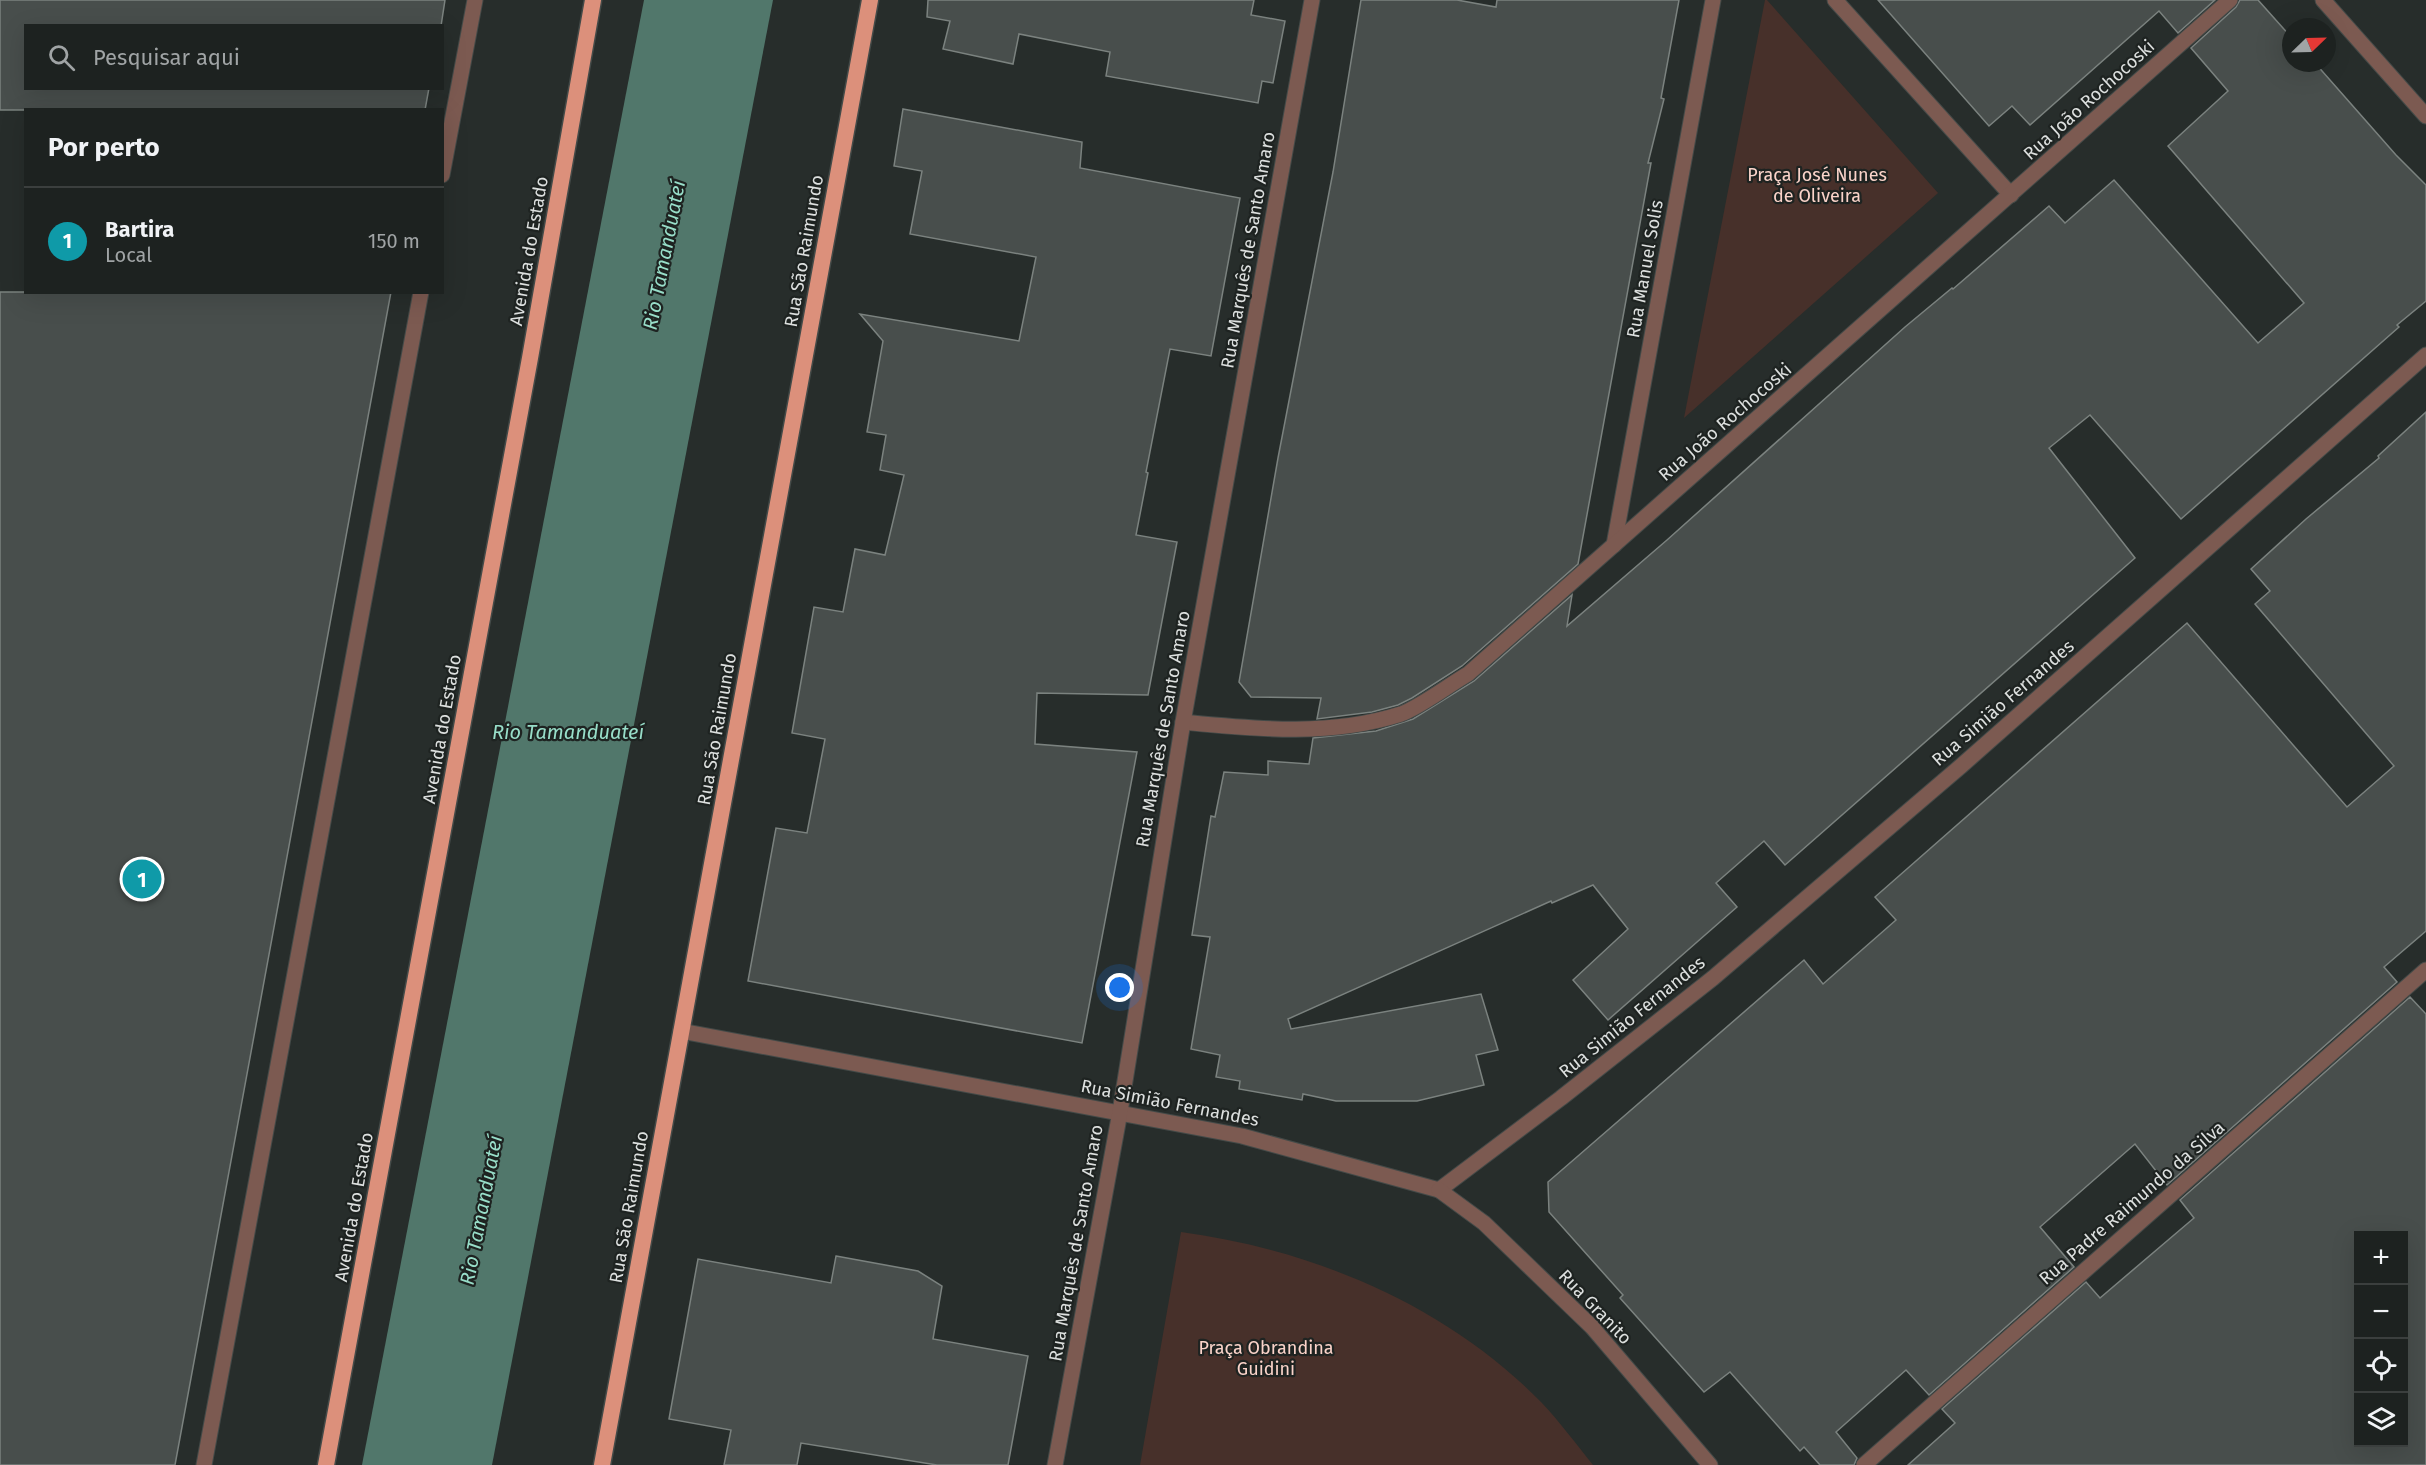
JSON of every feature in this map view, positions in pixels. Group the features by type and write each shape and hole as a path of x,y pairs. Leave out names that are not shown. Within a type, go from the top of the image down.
{"highway":[{"name":"Avenida do Estado","path":"326,1465 528,370 593,0"},
{"name":"Rua São Raimundo","path":"602,1465 870,0"}],"street":[{"path":"444,164 475,0"},
{"name":"Rua Marquês de Santo Amaro","path":"1055,1465 1120,1112 1183,722 1312,0"},
{"name":"Rua Manuel Solis","path":"1614,545 1713,0"},
{"path":"1835,0 2011,195"},
{"name":"Rua João Rochocoski","path":"1183,722 1267,730 1329,729 1402,713 1468,674 2229,0"},
{"path":"2323,0 2426,116"},
{"path":"204,1465 421,294"},
{"name":"Rua Simião Fernandes","path":"681,1031 1242,1136 1439,1190 1561,1098 1713,978 1961,766 2426,355"},
{"name":"Rua Padre Raimundo da Silva","path":"1864,1465 2426,970"},
{"name":"Rua Granito","path":"1439,1190 1484,1223 1592,1327 1710,1465"}],"green space":[{"name":"Praça José Nunes de Oliveira","path":"1765,0 1938,193 1684,418"},
{"name":"Praça Obrandina Guidini","path":"1181,1232 1231,1240 1328,1268 1375,1287 1420,1310 1463,1337 1504,1368 1541,1402 1593,1465 1140,1465"}],"water":[{"name":"Rio Tamanduateí","path":"644,0 773,0 492,1465 362,1465"}],"building":[{"path":"0,0 445,0 441,24 24,24 24,90 429,90 425,108 24,108 24,110 0,110"},
{"path":"928,0 1254,0 1251,15 1285,21 1273,83 1262,81 1258,103 1106,76 1110,52 1019,34 1013,64 943,49 950,21 927,17"},
{"path":"1361,0 1457,0 1496,7 1497,0 1679,0 1661,98 1664,99 1648,163 1651,163 1578,564 1462,666 1412,698 1398,705 1372,712 1317,719 1321,698 1251,697 1239,682 1278,458 1333,172"},
{"path":"1878,0 2215,0 2178,33 2159,11 2030,125 2012,106 1989,126"},
{"path":"2240,0 2258,0 2282,27 2282,72 2323,72 2396,155 2426,185 2426,301 2181,519 2090,415 2049,448 2135,558 1785,865 1764,841 1716,883 1737,907 1608,1020 1573,980 1628,929 1593,885 1552,903 1551,901 1288,1019 1291,1029 1481,994 1498,1050 1476,1055 1484,1085 1417,1101 1336,1101 1303,1094 1302,1100 1239,1089 1240,1081 1216,1077 1220,1055 1191,1049 1210,937 1192,935 1211,816 1215,817 1224,772 1268,775 1268,761 1309,764 1313,738 1376,731 1413,719 1474,681 1572,595 1567,626 1667,540 1905,327 2049,206 2065,223 2114,180 2258,343 2304,303 2168,146 2228,91 2191,48 2236,7"},
{"path":"903,109 1082,142 1080,168 1240,198 1211,356 1170,349 1146,472 1148,473 1136,535 1177,542 1148,695 1037,693 1035,744 1137,752 1082,1043 748,981 776,828 807,833 825,739 792,733 814,607 843,612 855,549 885,555 904,475 880,470 886,435 867,432 883,341 860,314 1019,341 1036,257 910,234 922,171 894,166"},
{"path":"0,292 24,292 24,294 391,294 175,1465 0,1465"},
{"path":"2426,412 2426,931 2384,967 2397,982 2167,1185 2135,1144 2040,1227 2074,1267 1929,1395 1906,1370 1836,1432 1857,1458 1854,1465 1820,1465 1804,1447 1800,1451 1730,1372 1704,1392 1620,1298 1623,1295 1549,1212 1548,1182 1804,960 1823,984 1896,920 1875,897 2187,623 2347,807 2394,766 2255,604 2270,591 2251,569 2379,458 2378,456"},
{"path":"2410,997 2426,1014 2426,1465 1908,1465 1955,1423 1942,1409 2086,1282 2100,1298 2194,1218 2180,1200"},
{"path":"836,1256 918,1271 942,1286 933,1339 1028,1356 1008,1465 937,1465 801,1443 797,1465 724,1465 731,1430 669,1419 698,1259 831,1283"}],"place":[{"name":"Bartira","path":"142,879"}]}
